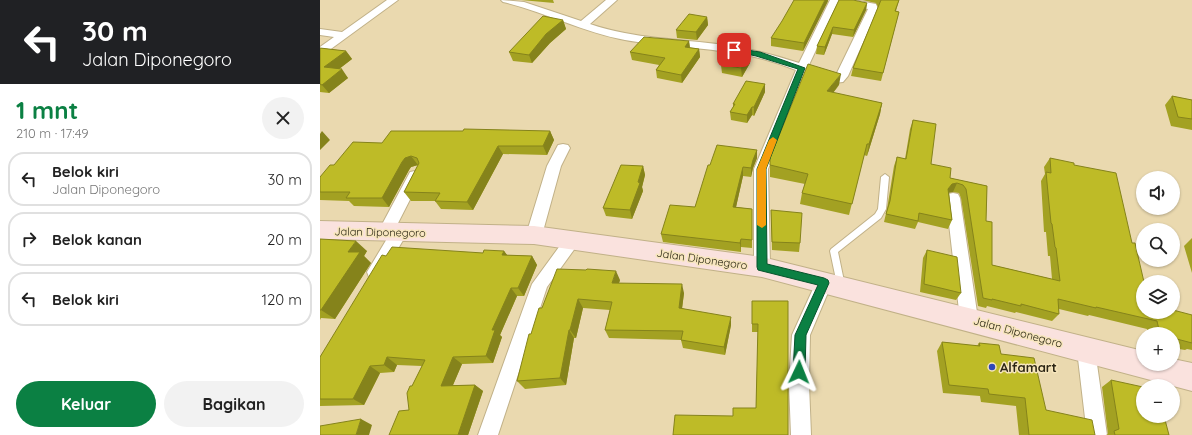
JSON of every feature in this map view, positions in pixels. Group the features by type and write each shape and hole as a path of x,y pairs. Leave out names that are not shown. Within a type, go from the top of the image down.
{"street":[{"path":"320,52 393,0"},
{"path":"506,0 522,3 582,26 624,37 757,54 802,68 834,80 839,80 842,76 873,8 870,5 834,0 802,68 761,169 762,267"},
{"path":"582,26 612,0"},
{"path":"320,32 344,35"},
{"path":"534,235 554,166 563,148"},
{"path":"368,284 393,232 417,171"},
{"path":"952,198 969,319"},
{"name":"Jalan Diponegoro","path":"320,230 534,235 762,267 1192,377"},
{"path":"488,435 540,284 573,240"},
{"path":"801,435 799,384 801,335 833,285"},
{"path":"1086,350 1097,435"}],"lane":[{"path":"833,285 834,251 878,216 882,209 885,177"}],"building":[{"path":"794,0 825,0 804,43 771,38 782,21"},
{"path":"839,0 853,0 867,3 854,30 833,27 825,47 817,46"},
{"path":"881,0 899,0 895,11 899,12 883,73 853,68"},
{"path":"689,14 707,17 696,32 676,30"},
{"path":"543,16 563,20 546,34 529,55 509,52"},
{"path":"644,37 689,41 685,47 699,49 681,75 656,70 665,58 630,52"},
{"path":"320,48 346,51 324,67 342,69 322,85 320,84"},
{"path":"730,51 750,54 741,68 721,65"},
{"path":"808,64 841,74 827,91 882,103 869,144 867,144 852,204 802,193 808,174 770,165 770,158"},
{"path":"746,81 765,84 754,107 752,107 747,115 730,112 735,104 733,104"},
{"path":"1172,96 1192,100 1192,119 1178,117"},
{"path":"913,120 936,124 931,164 951,168 950,178 987,186 986,221 992,222 992,265 1060,281 1051,223 1046,172 1051,173 1050,158 1074,163 1074,165 1116,173 1132,243 1135,243 1136,247 1136,267 1141,267 1142,275 1136,275 1136,316 1058,299 1059,314 1021,304 1021,306 983,298 966,189 963,185 957,183 952,184 948,189 952,220 919,213 918,221 886,214 890,201 897,157 906,159"},
{"path":"464,129 550,131 543,146 498,146 467,202 435,201 440,193 404,192 419,163 417,158 411,156 405,158 402,162 382,198 346,198 350,192 320,192 320,177 330,165 334,165 353,142 382,143 391,131 463,131"},
{"path":"717,145 757,150 751,168 743,167 733,207 752,209 752,240 741,239 740,243 661,234 670,205 695,207 708,165 710,165"},
{"path":"621,165 643,166 638,182 640,183 630,210 603,208"},
{"path":"771,210 802,213 800,243 772,242"},
{"path":"320,239 356,241 348,252 360,252 321,310 320,310"},
{"path":"392,247 483,253 484,250 504,251 502,255 532,256 518,288 511,288 492,330 495,330 486,356 453,357 441,386 475,385 458,435 389,435 399,411 409,410 407,393 425,360 387,357 384,365 370,366 353,399 320,399 320,357 382,255 386,256"},
{"path":"927,250 957,257 961,293 924,284"},
{"path":"557,269 616,271 612,283 682,284 679,308 731,317 724,347 681,340 683,331 605,330 612,302 578,299 569,330 560,378 517,381 529,334 531,334 539,308 542,308"},
{"path":"752,301 788,301 788,435 673,435 675,415 733,416 733,408 756,408 758,324 752,324"},
{"path":"1180,312 1192,315 1192,343 1180,340 1180,327 1158,327 1157,321 1148,319 1180,319"},
{"path":"942,342 980,346 979,343 999,345 1001,354 1034,358 1046,410 1092,420 1095,435 1029,435 1025,398 989,394 988,389 949,385"},
{"path":"1111,380 1136,385 1136,423 1166,423 1169,435 1115,435 1114,431 1119,429"},
{"path":"361,419 356,435 320,435 320,426"}],"slow traffic":[{"path":"762,225 761,169 773,140"}],"place":[{"name":"Alfamart","path":"992,367"}],"route":[{"path":"734,50 757,54 802,68 761,169 762,267 824,283 801,335 799,372"}]}
